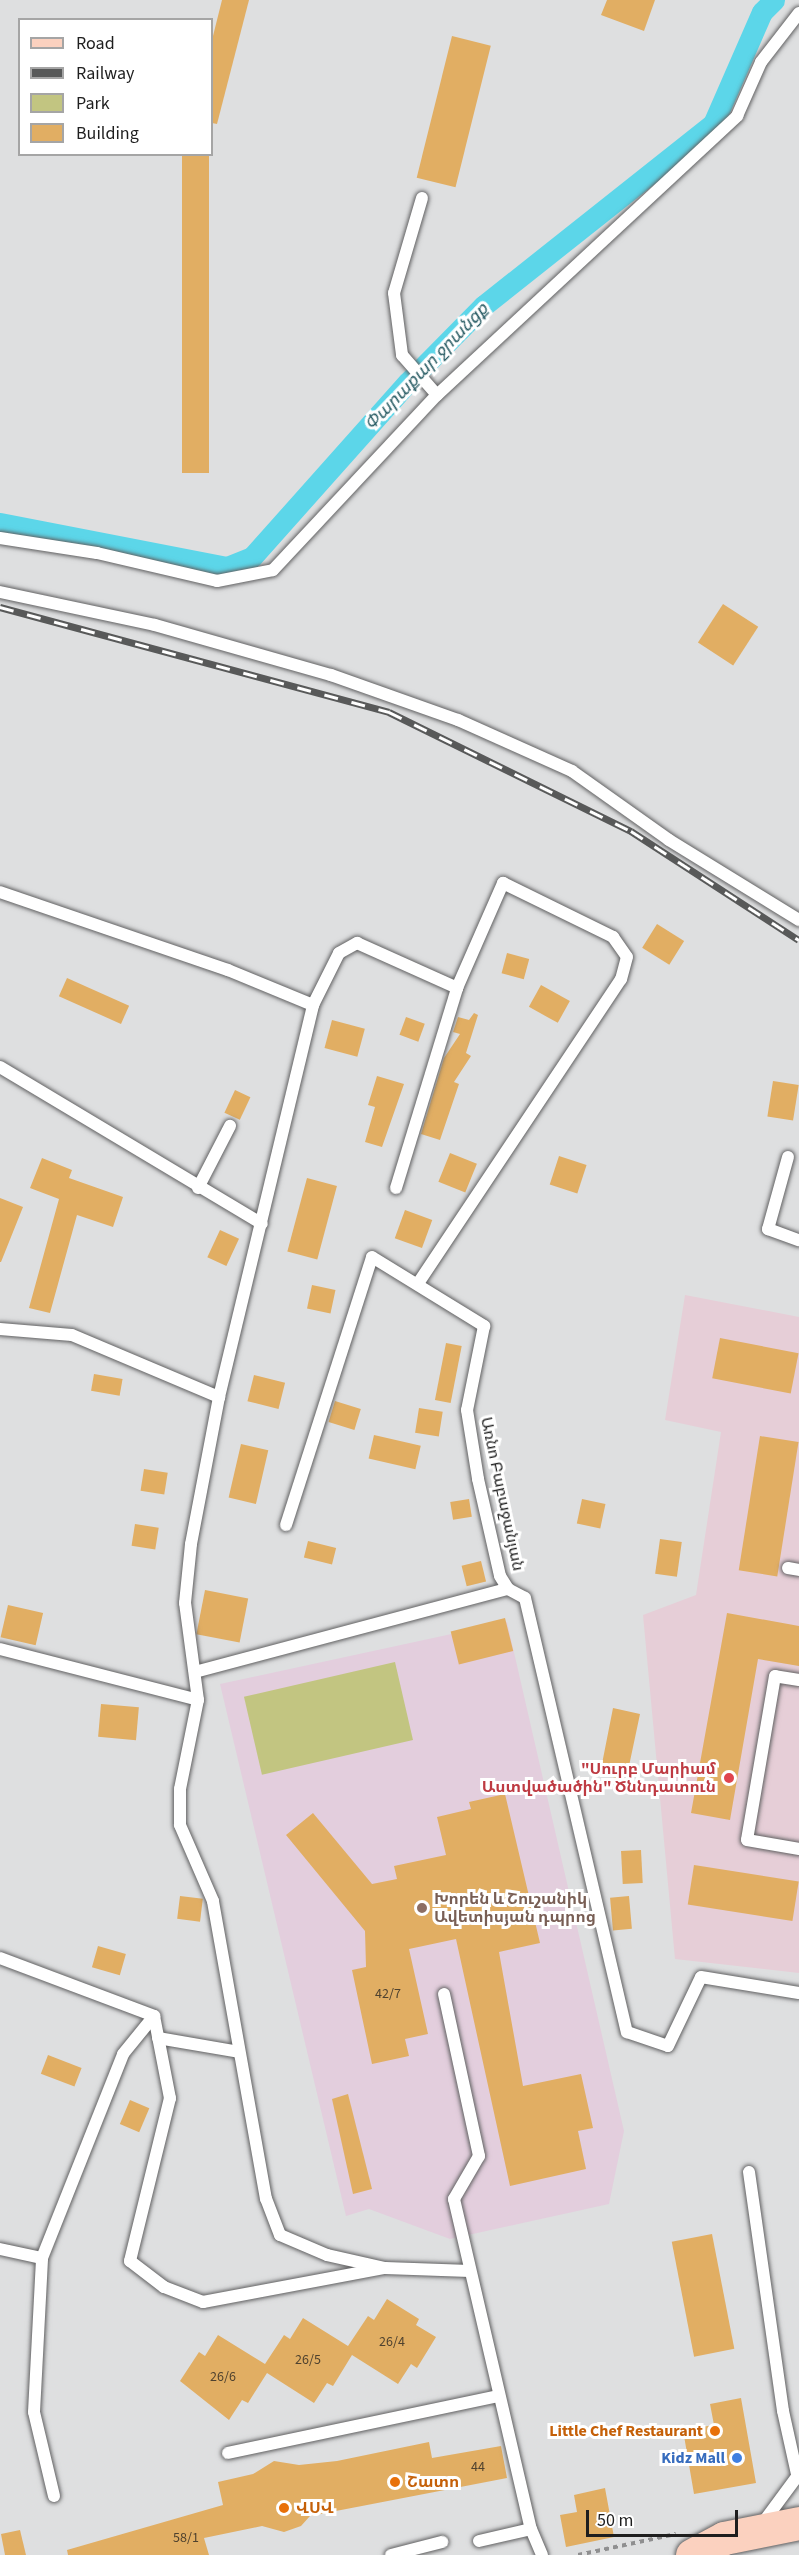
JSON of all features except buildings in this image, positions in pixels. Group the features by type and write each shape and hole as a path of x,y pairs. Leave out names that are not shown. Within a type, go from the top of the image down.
{"main road":[{"path":"692,2555 724,2538 799,2523"}],"lane":[{"path":"0,538 97,553 217,580 273,570 437,395 737,116 761,62 799,13"},
{"path":"422,198 394,292 402,355 437,395"},
{"path":"0,592 155,625 331,675 458,720 572,771 669,840 799,920"},
{"path":"396,1188 457,988 503,884 613,937 627,957 621,980 419,1282"},
{"path":"0,892 228,970 313,1005"},
{"path":"457,988 357,943 339,953 313,1005 271,1170 262,1224 219,1397 191,1544 185,1603 198,1700 180,1789 180,1825 213,1901 266,2199 280,2235 327,2255 385,2268 470,2271"},
{"path":"0,1067 37,1085 198,1188 262,1224"},
{"path":"198,1188 230,1126"},
{"path":"788,1157 768,1229 799,1240"},
{"name":"Առնո Բաբաջանյան","path":"286,1525 372,1257 419,1282 484,1326 467,1410 500,1576 508,1589 525,1598 627,2031 668,2046 701,1977 799,1993"},
{"path":"0,1329 72,1335 219,1397"},
{"path":"195,1672 508,1589"},
{"path":"0,1649 198,1700"},
{"path":"799,1680 775,1676 747,1840 799,1850"},
{"path":"0,1958 154,2016"},
{"path":"444,1994 479,2156 454,2199 531,2529 542,2555"},
{"path":"154,2016 170,2098 130,2262 164,2287 203,2302 385,2268"},
{"path":"54,2496 34,2412 42,2258 123,2054 154,2016"},
{"path":"158,2038 239,2052"},
{"path":"749,2172 783,2411 798,2474 758,2530"},
{"path":"0,2249 42,2258"},
{"path":"228,2453 499,2396"},
{"path":"478,2541 531,2529"},
{"path":"391,2555 442,2542"}],"shaded area":[{"name":"\"Սուրբ Մարիամ Աստվածածին\" Ծննդատուն","path":"685,1295 799,1317 799,1973 675,1959 643,1615 696,1595 721,1432 665,1420"},
{"name":"Խորեն և Շուշանիկ Ավետիսյան դպրոց","path":"507,1622 624,2131 609,2204 450,2239 369,2209 346,2216 220,1684"}],"green space":[{"path":"395,1662 413,1740 262,1775 244,1697"}],"waterway":[{"name":"Փարաքար ջրանցք","path":"0,523 227,567 252,557 408,382 483,306 713,124 762,12 774,0"}],"railway":[{"path":"0,607 389,712 631,831 799,940"}],"place":[{"name":"\"Սուրբ Մարիամ Աստվածածին\" Ծննդատուն","path":"729,1778"},
{"name":"Խորեն և Շուշանիկ Ավետիսյան դպրոց","path":"422,1908"},
{"name":"Little Chef Restaurant","path":"715,2431"},
{"name":"Kidz Mall","path":"737,2458"},
{"name":"Շատո","path":"395,2482"},
{"name":"ՎՍՎ","path":"284,2508"}]}
